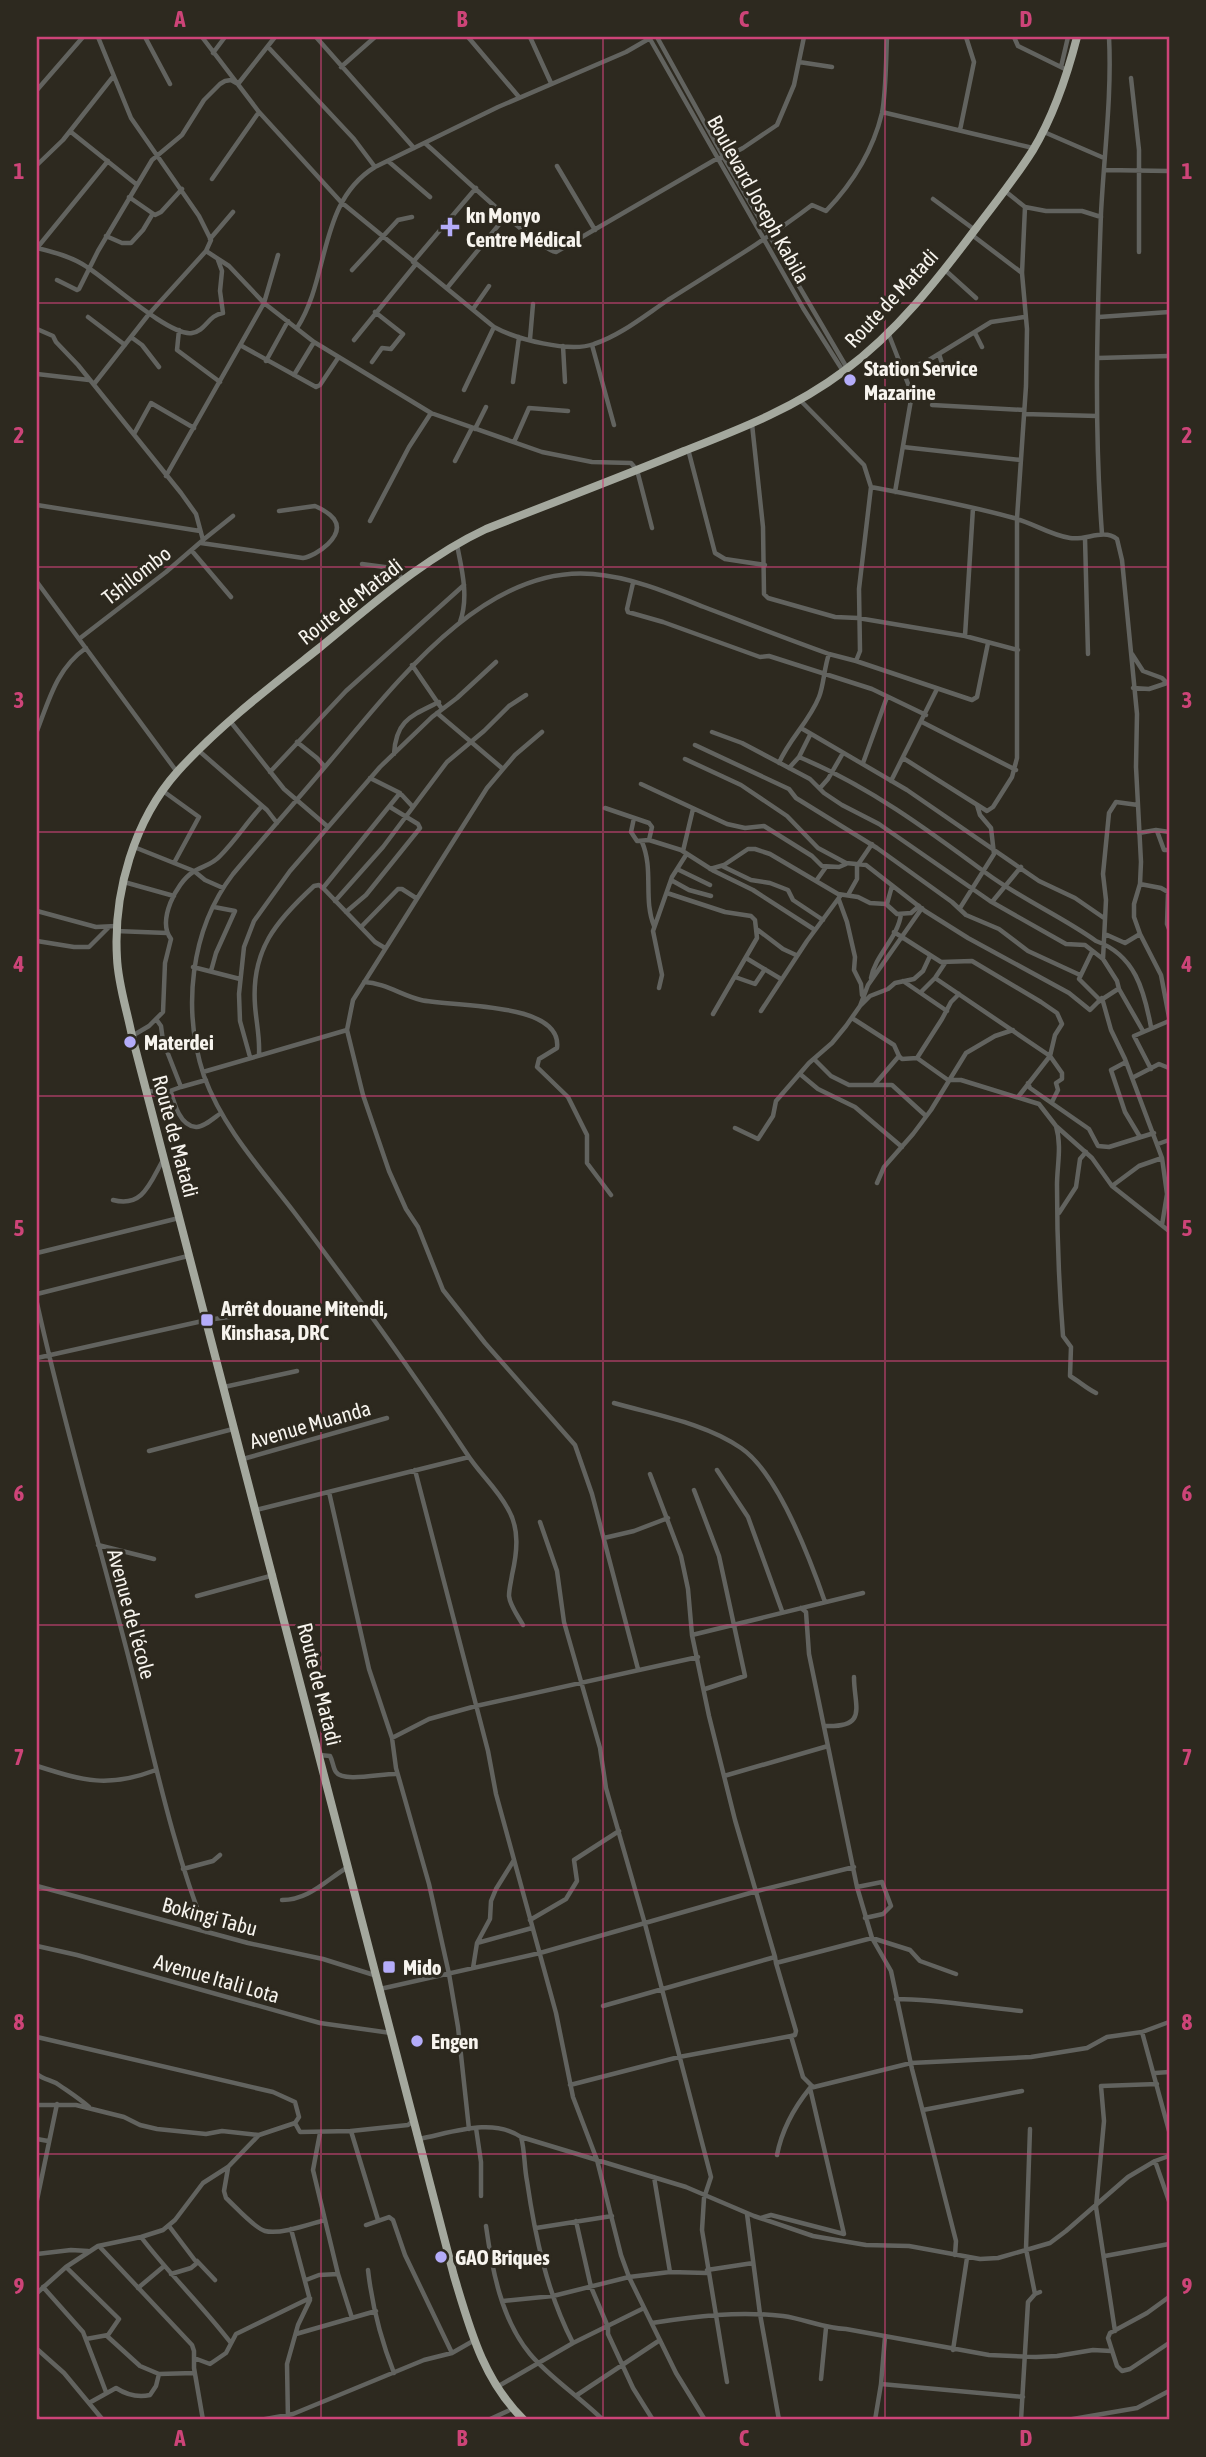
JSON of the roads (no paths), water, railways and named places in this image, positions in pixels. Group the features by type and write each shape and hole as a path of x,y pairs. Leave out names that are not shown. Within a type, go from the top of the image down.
{"highway":[{"name":"Route de Matadi","path":"524,2420 496,2387 473,2341 163,1159 118,974 114,928 124,882 134,846 163,791 177,772 230,721 404,580 457,543 752,424 800,400 845,371 888,333 945,269 1034,149 1043,132 1077,37"}],"street":[{"path":"37,90 83,37"},
{"path":"98,37 131,118 182,189 210,239"},
{"path":"145,37 170,84"},
{"path":"202,37 259,112 341,202 494,327 519,337 563,346 592,345 630,326 767,239 811,205 826,211 846,190 866,156 882,112 887,37"},
{"path":"213,53 225,37"},
{"path":"238,84 275,37"},
{"path":"316,37 414,148"},
{"path":"341,67 375,37"},
{"path":"468,37 519,97"},
{"path":"530,37 551,83"},
{"path":"297,328 315,284 341,202 357,180 375,167 519,97 626,52 653,37"},
{"name":"Boulevard Joseph Kabila","path":"653,37 724,158 767,239"},
{"name":"Boulevard Joseph Kabila","path":"653,37 718,159 845,371"},
{"path":"426,144 552,252 561,250 778,125 794,85 804,37"},
{"path":"960,130 974,62 966,37"},
{"path":"1014,37 1018,46 1065,68 1068,37"},
{"path":"1102,534 1097,416 1101,217 1109,37"},
{"path":"268,47 354,139 375,167"},
{"path":"799,62 832,67"},
{"path":"37,165 71,132 113,77"},
{"path":"1131,78 1138,140 1139,252"},
{"path":"57,280 78,290 136,184 156,155 182,135 204,100 220,84 231,80 238,84"},
{"path":"212,178 259,112"},
{"path":"882,112 1034,149"},
{"path":"71,132 136,184"},
{"path":"1043,132 1104,159"},
{"path":"108,161 37,248 71,258 90,269 149,314 187,333 196,332 214,315 223,313 221,269 218,260"},
{"path":"388,161 430,197"},
{"path":"557,166 595,230"},
{"path":"1104,170 1169,171"},
{"path":"354,340 476,188"},
{"path":"106,236 131,243 144,230 152,215 161,212 182,189"},
{"path":"1004,190 1025,206 1046,211 1082,211 1101,217"},
{"path":"129,197 152,215"},
{"path":"933,199 1023,273"},
{"path":"903,758 987,811 991,809 1016,770 1017,519 1027,330 1023,273 1025,206"},
{"path":"92,382 206,251 210,239 233,212"},
{"path":"447,288 506,215"},
{"path":"352,270 398,220 412,217"},
{"path":"206,251 229,266 264,303 314,342 431,413 542,452 580,460 631,463 637,470 652,528"},
{"path":"166,476 264,303 278,255"},
{"path":"945,269 976,298"},
{"path":"473,309 489,286"},
{"path":"530,339 533,304"},
{"path":"372,362 382,348 391,349 403,334 375,312"},
{"path":"1099,317 1169,312"},
{"path":"88,317 125,345"},
{"path":"902,368 923,363 991,322 1024,317"},
{"path":"266,360 288,321"},
{"path":"464,390 494,327"},
{"path":"37,329 54,336 56,342 134,433 196,514 201,542 303,558 317,554 331,540 336,529 336,522 332,517 315,506 279,511"},
{"path":"178,330 177,350 220,382"},
{"path":"888,333 912,394 895,492"},
{"path":"975,333 982,347"},
{"path":"131,337 142,345 159,367"},
{"path":"513,382 519,337"},
{"path":"294,375 314,342"},
{"path":"240,345 318,387 338,358"},
{"path":"592,345 614,425"},
{"path":"563,346 565,382"},
{"path":"939,354 945,373"},
{"path":"1098,358 1169,356"},
{"path":"37,374 92,382"},
{"path":"800,400 864,465 871,487 858,618 860,640 856,661"},
{"path":"134,433 151,402 194,428"},
{"path":"932,405 1097,416"},
{"path":"455,461 486,407"},
{"path":"514,442 527,409 568,411"},
{"path":"370,521 409,447 431,413"},
{"path":"752,424 765,565 764,594 768,598 835,617 858,618 965,636 1018,650"},
{"path":"903,447 1021,460"},
{"path":"688,449 715,553 724,559 765,565"},
{"path":"871,487 948,501 1017,519 1071,539 1102,534 1114,536 1119,543 1137,714 1140,884 1133,909 1140,934 1161,975 1169,1019 1134,1037 1151,1069"},
{"path":"37,505 200,531"},
{"path":"965,636 973,508"},
{"name":"Tshilombo","path":"79,639 233,516"},
{"path":"1085,538 1088,654"},
{"path":"457,543 464,584 460,623"},
{"path":"192,551 231,597"},
{"path":"362,564 392,568 404,580"},
{"path":"523,1625 509,1598 517,1547 512,1517 501,1497 469,1457 394,1346 292,1209 248,1155 221,1113 206,1080 193,1013 193,967 214,906 223,888 412,665 460,623 514,590 575,573 620,578 663,591 829,654 972,700 978,697 988,643"},
{"path":"37,582 177,772"},
{"path":"633,583 628,612 760,657 769,656 823,673 926,715"},
{"path":"270,772 346,691 464,584"},
{"path":"37,731 63,669 86,648"},
{"path":"1130,651 1143,671 1168,683"},
{"path":"779,764 786,747 801,729 820,695 829,654"},
{"path":"250,1057 240,1021 240,979 249,930 269,899 327,826 370,778 437,713 496,662"},
{"path":"412,665 442,709"},
{"path":"1133,688 1149,689 1168,683"},
{"path":"891,781 937,689"},
{"path":"335,901 406,817 447,762 509,706 526,695"},
{"path":"863,763 887,697"},
{"path":"394,755 398,730 415,714 439,702"},
{"path":"437,713 503,769"},
{"path":"230,721 270,772 296,800 327,826"},
{"path":"922,722 1016,770"},
{"path":"801,729 863,763 1039,881 1075,898 1104,918"},
{"path":"542,732 503,769 476,803 353,1000 347,1030 363,1096 389,1171 406,1209 418,1227 443,1290 485,1343 575,1445 592,1494 638,1669"},
{"path":"712,732 742,743 810,779 842,805 879,824 992,902 1066,944 1083,945 1103,959 1143,1031"},
{"path":"789,768 799,757 810,734"},
{"path":"297,742 325,767"},
{"path":"695,745 779,783 808,806 872,844 966,915 999,929 1026,950 1080,975"},
{"path":"198,750 262,806 277,823"},
{"path":"820,788 843,753"},
{"path":"799,757 833,771 1007,886 1121,956 1138,977 1151,1027"},
{"path":"685,759 758,796 790,818 818,848 848,863 866,865 920,907 968,938 1069,993 1090,1010 1101,999 1118,989"},
{"path":"370,778 400,793 413,807"},
{"path":"641,784 727,824 745,828 764,826 812,856 819,865 838,867 848,863"},
{"path":"163,791 199,817 174,863"},
{"path":"323,888 400,793"},
{"path":"1103,959 1106,900 1103,874 1109,813 1116,802 1138,805"},
{"path":"960,908 995,850 991,828 980,815 977,805"},
{"path":"132,1036 163,1012 165,963 171,939 167,933 168,911 174,896 194,871 210,865 222,855 262,806"},
{"path":"346,912 366,895 417,833 419,825 390,807"},
{"path":"605,808 651,825 649,841"},
{"path":"659,988 662,975 653,937 654,926 671,880 685,853 692,809"},
{"path":"634,818 631,832 635,839 685,853 710,869 753,890 815,930"},
{"path":"1139,833 1156,830 1169,832"},
{"path":"1156,830 1164,850 1169,850"},
{"path":"642,842 650,874 648,908 654,926"},
{"path":"848,895 857,879 858,864 872,844"},
{"path":"134,846 194,871 205,880 223,888"},
{"path":"710,869 722,866 748,849 755,849 770,854 840,897 855,957 855,971 861,984 861,1003"},
{"path":"722,866 751,880 788,890 793,900 823,920"},
{"path":"816,881 826,867"},
{"path":"992,902 1021,867"},
{"path":"677,869 710,885"},
{"path":"671,880 689,890 711,896"},
{"path":"124,882 174,896"},
{"path":"1140,884 1161,887 1168,892 1169,929"},
{"path":"259,1054 254,990 263,947 275,926 300,899 317,885 323,888 384,948"},
{"path":"887,904 892,886"},
{"path":"360,927 398,889 416,898"},
{"path":"667,893 725,912 751,916 755,920 757,938 713,1014"},
{"path":"761,1011 796,956 840,897 848,895 870,903 887,904 901,914 913,912 920,907"},
{"path":"211,971 235,911 214,906"},
{"path":"870,982 920,907"},
{"path":"37,911 96,928 167,933"},
{"path":"735,1128 758,1139 773,1116 776,1101 852,1018 901,914"},
{"path":"37,941 89,947 114,928"},
{"path":"757,929 796,956"},
{"path":"894,932 944,962 971,961 1057,1013 1062,1024 1055,1035 1050,1056 1018,1097"},
{"path":"1105,934 1125,943 1140,934"},
{"path":"1092,952 1079,979 1101,999 1158,1144 1167,1194 1162,1225"},
{"path":"861,1003 888,989 895,982 911,980 920,974 930,956"},
{"path":"746,958 781,979"},
{"path":"921,992 935,978 944,962"},
{"path":"193,967 240,979"},
{"path":"735,977 755,984 765,969"},
{"path":"935,978 1050,1056 1062,1073 1062,1079 1056,1083 1058,1090 1052,1102"},
{"path":"903,980 947,1011"},
{"path":"365,982 383,985 424,1001 473,1003 503,1008 549,1024 556,1034 557,1048 539,1059 537,1067 568,1097 587,1135 587,1163 611,1195"},
{"path":"917,1058 958,993"},
{"path":"852,1018 894,1045 902,1059 917,1058 948,1080 961,1080 1039,1104 1056,1126 1086,1152 1112,1186 1169,1231"},
{"path":"156,1019 181,1087"},
{"path":"203,1072 347,1030"},
{"path":"877,1183 884,1167 926,1116 967,1052 995,1036 1013,1030"},
{"path":"875,1084 899,1056"},
{"path":"814,1059 831,1076 849,1086 892,1085 926,1116"},
{"path":"1126,1062 1111,1070 1125,1112 1140,1137"},
{"path":"1132,1078 1159,1064 1168,1068 1169,1076"},
{"path":"800,1074 818,1089 855,1107 902,1147"},
{"path":"146,1091 171,1091 206,1080"},
{"path":"1028,1083 1030,1088 1093,1133 1098,1146 1109,1147 1154,1133"},
{"path":"171,1091 179,1115 194,1127 199,1127 221,1113"},
{"path":"1056,1126 1062,1328 1064,1339 1071,1346 1070,1375 1082,1382 1085,1388 1096,1393"},
{"path":"1158,1144 1169,1140"},
{"path":"1058,1217 1076,1187 1080,1159 1086,1152"},
{"path":"1112,1186 1139,1166 1162,1158"},
{"path":"113,1200 127,1203 137,1200 163,1159"},
{"path":"37,1253 179,1217"},
{"path":"37,1294 190,1255"},
{"name":"Avenue de l'école","path":"37,1303 59,1400 156,1770 183,1869 206,1931"},
{"path":"37,1358 207,1320 243,1315"},
{"path":"224,1387 297,1371"},
{"path":"614,1403 704,1429 742,1448 767,1472 811,1561 825,1602"},
{"name":"Avenue Muanda","path":"242,1459 387,1418"},
{"path":"149,1451 235,1429"},
{"path":"256,1510 469,1457"},
{"path":"415,1470 556,2013 570,2085 597,2160 621,2255 676,2373 705,2420"},
{"path":"717,1470 748,1517 782,1611"},
{"path":"570,2085 679,2057 791,2036 796,2031 709,1716 692,1635 688,1589 681,1556 650,1474"},
{"path":"694,1490 719,1556 745,1676 705,1689"},
{"path":"329,1492 369,1669 392,1738 397,1774 429,1884 449,1974 458,2027 469,2129"},
{"path":"604,1538 634,1531 668,1518"},
{"path":"540,1522 557,1571 564,1622 600,1748 606,1788 645,1924 711,2177 702,2230 727,2382"},
{"path":"97,1545 153,1559"},
{"path":"197,1596 274,1576"},
{"path":"692,1635 863,1593"},
{"path":"810,1606 806,1615 809,1654 857,1887 872,1938 891,1971 956,2241 955,2255"},
{"path":"801,1608 806,1615"},
{"path":"392,1738 429,1719 476,1706 698,1657"},
{"path":"824,1726 841,1727 851,1721 858,1707 854,1677"},
{"path":"724,1776 828,1746"},
{"path":"320,1755 330,1756 335,1772 341,1776 351,1778 372,1774 397,1774"},
{"path":"37,1766 98,1782 122,1780 156,1770"},
{"path":"530,1920 566,1899 577,1881 574,1860 619,1831"},
{"path":"183,1869 213,1861 220,1855"},
{"path":"474,1968 477,1943 490,1919 491,1901 514,1859"},
{"path":"282,1900 293,1900 309,1894 348,1867"},
{"path":"380,1989 540,1953 757,1891 854,1867"},
{"path":"857,1887 882,1882 891,1906 883,1914 865,1918"},
{"name":"Bokingi Tabu","path":"37,1886 376,1975"},
{"path":"190,1927 199,1915"},
{"path":"477,1943 532,1928"},
{"path":"603,2006 662,1988 719,1975 739,1967 872,1938 910,1950 920,1961 956,1974"},
{"name":"Avenue Itali Lota","path":"37,1946 320,2023 391,2033"},
{"path":"896,1999 931,1999 972,2007 1021,2011"},
{"path":"777,2155 788,2119 812,2088 911,2063 1031,2057 1087,2048 1107,2036 1142,2032 1169,2022"},
{"path":"1142,2032 1169,2131"},
{"path":"760,2218 771,2215 844,2234 812,2088 803,2077 791,2036"},
{"path":"37,2037 273,2092 295,2102 299,2117 295,2123 260,2135 222,2131 206,2134 157,2129 89,2108 57,2104 37,2105"},
{"path":"1155,2073 1169,2072"},
{"path":"37,2074 59,2085 89,2108"},
{"path":"1115,2331 1097,2218 1104,2121 1101,2086 1157,2084"},
{"path":"923,2110 1022,2091"},
{"path":"37,2200 57,2104"},
{"path":"295,2123 300,2132 320,2133 408,2125 414,2120"},
{"path":"477,2128 481,2196"},
{"path":"419,2139 477,2128 511,2130 521,2137 706,2195 796,2231 844,2242 909,2246 980,2259 998,2258 1050,2243 1128,2177 1169,2155"},
{"path":"1021,2420 1028,2302 1037,2293 1026,2249 1030,2129"},
{"path":"351,2132 378,2220"},
{"path":"320,2133 313,2170 338,2274 352,2318"},
{"path":"37,2293 88,2251 98,2246 141,2237 169,2225 203,2183 228,2167 260,2135"},
{"path":"521,2137 536,2228 553,2296 573,2343"},
{"path":"37,2139 48,2141"},
{"path":"1155,2161 1169,2201"},
{"path":"228,2167 224,2191 226,2198 261,2229 291,2229 325,2220"},
{"path":"654,2177 670,2272"},
{"path":"747,2213 760,2314 779,2420"},
{"path":"536,2228 612,2216"},
{"path":"366,2225 389,2217 393,2220 405,2256 452,2353"},
{"path":"576,2221 591,2287 608,2327 608,2334 633,2388 653,2420"},
{"path":"169,2225 215,2280"},
{"path":"486,2226 491,2264 517,2336 538,2362 603,2420"},
{"path":"287,2418 285,2376 298,2325 307,2310 310,2298 291,2229"},
{"path":"141,2237 163,2267 210,2316 231,2343"},
{"path":"1105,2256 1169,2244"},
{"path":"98,2246 192,2345 203,2420"},
{"path":"37,2254 88,2251"},
{"path":"953,2350 967,2258"},
{"path":"171,2274 194,2266 196,2260"},
{"path":"503,2301 553,2296 629,2277 707,2271 753,2263"},
{"path":"66,2267 119,2320 111,2332 86,2339"},
{"path":"138,2288 163,2267"},
{"path":"368,2270 383,2344 394,2373"},
{"path":"306,2280 319,2275 338,2274"},
{"path":"43,2287 79,2327 106,2392"},
{"path":"1169,2297 1108,2336 1117,2366 1125,2371 1169,2343"},
{"path":"194,2358 210,2364 226,2353 236,2334 310,2298"},
{"path":"496,2387 573,2343 645,2308"},
{"path":"296,2334 376,2311"},
{"path":"652,2323 715,2313 760,2314 788,2317 826,2328 846,2329 989,2355 1057,2356 1093,2350 1111,2351"},
{"path":"821,2379 826,2328"},
{"path":"105,2335 115,2341 140,2366 159,2374 194,2373"},
{"path":"875,2420 885,2337"},
{"path":"577,2395 660,2340"},
{"path":"260,2420 287,2418 424,2360 452,2353 473,2341"},
{"path":"37,2349 64,2373 103,2420"},
{"path":"89,2403 116,2388 126,2394 141,2397 150,2395 159,2374"},
{"path":"881,2384 1023,2397"},
{"path":"1067,2420 1138,2408 1169,2390"},
{"path":"488,2420 512,2409"}],"place":[{"name":"kn Monyo Centre Médical","path":"450,227"},
{"name":"Station Service Mazarine","path":"850,380"},
{"name":"Materdei","path":"130,1042"},
{"name":"Arrêt douane Mitendi, Kinshasa, DRC","path":"207,1320"},
{"name":"Mido","path":"389,1967"},
{"name":"Engen","path":"417,2041"},
{"name":"GAO Briques","path":"441,2257"}]}
